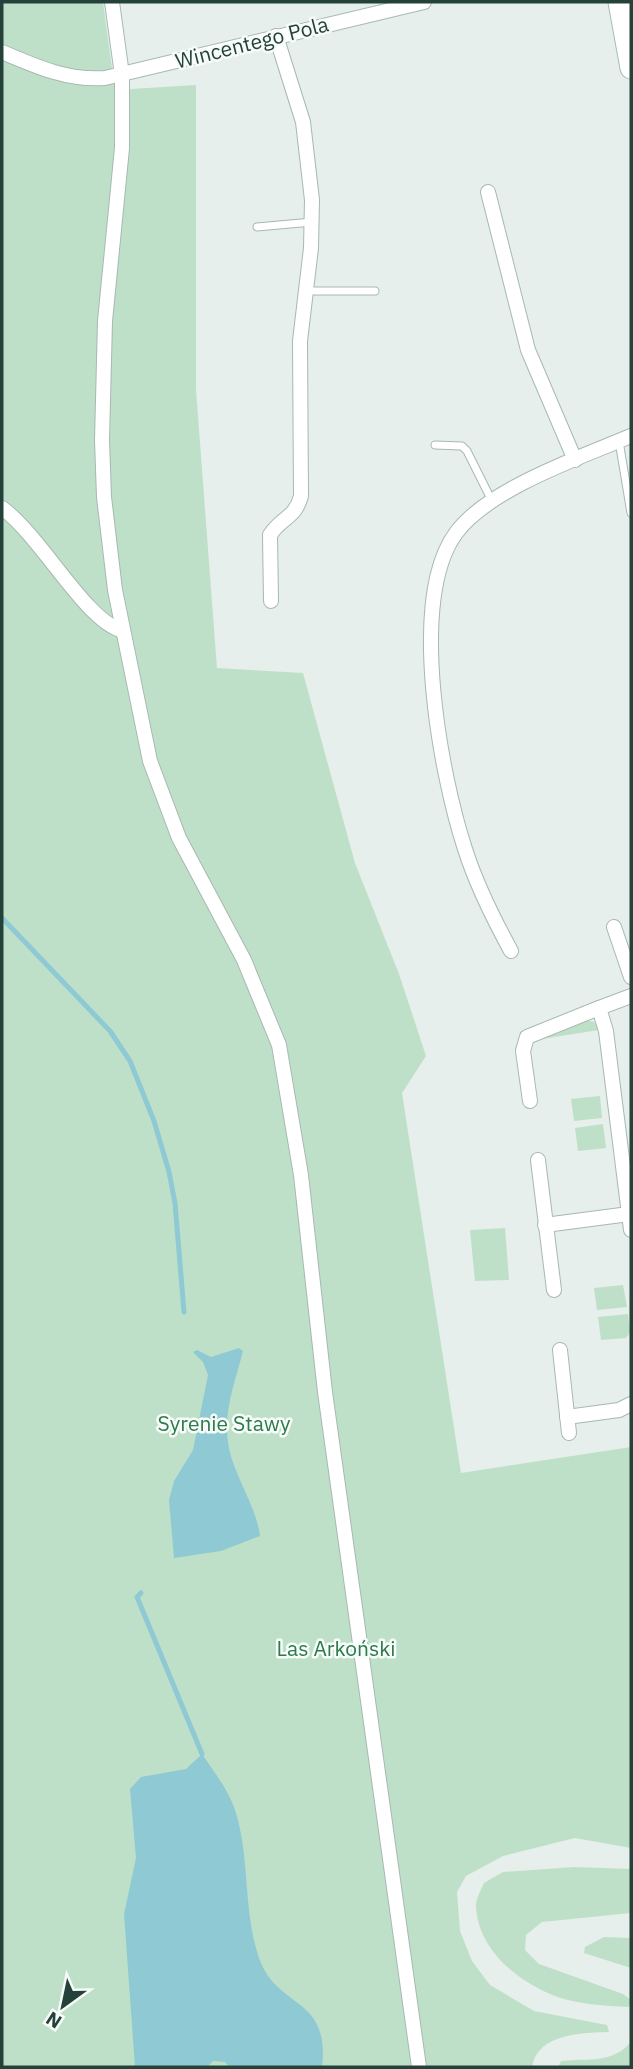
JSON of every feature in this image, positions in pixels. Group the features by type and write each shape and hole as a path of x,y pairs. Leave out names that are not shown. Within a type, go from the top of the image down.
{"main road":[{"path":"619,2 631,68"}],"street":[{"path":"111,2 122,75 122,148 105,321 104,497 123,631 150,761 179,838 244,960 279,1045 301,1175 325,1392 419,2067"},
{"name":"Wincentego Pola","path":"2,52 85,80 122,75 424,2"},
{"path":"271,601 270,535 293,515 301,496 300,341 312,222 303,122 276,36"},
{"path":"488,192 528,350 575,460"},
{"path":"511,950 495,921 465,850 443,756 431,671 435,592 445,554 462,525 493,502 575,460 625,439"},
{"path":"2,508 29,532 92,612 110,627 123,631"},
{"path":"614,927 631,976"},
{"path":"530,1101 523,1051 527,1037 631,996"},
{"path":"599,1008 606,1031 631,1230"},
{"path":"538,1160 554,1290"},
{"path":"545,1224 629,1213"},
{"path":"560,1350 569,1433"},
{"path":"568,1417 620,1410 631,1404"}],"lane":[{"path":"257,227 312,222"},
{"path":"304,291 375,291"},
{"path":"625,439 631,513"},
{"path":"435,445 462,446 493,502"}],"green space":[{"name":"Las Arkoński","path":"2,2 103,2 115,90 196,85 196,390 217,668 303,673 355,863 399,974 426,1056 402,1093 461,1473 631,1447 631,1848 575,1838 503,1856 466,1876 457,1892 460,1931 472,1961 490,1985 534,2011 607,2025 609,2032 586,2033 552,2041 536,2056 532,2067 2,2067"},
{"path":"585,1020 594,1022 599,1030 535,1040"},
{"path":"600,1096 602,1118 574,1121 571,1099"},
{"path":"603,1124 606,1148 578,1151 575,1128"},
{"path":"505,1228 509,1280 475,1281 470,1230"},
{"path":"623,1285 627,1307 597,1310 594,1288"},
{"path":"628,1314 630,1332 626,1338 601,1340 598,1317"},
{"path":"574,1867 631,1869 631,1913 542,1922 526,1935 525,1950 539,1964 623,1994 631,2000 629,2007 578,2002 537,1988 501,1961 484,1937 476,1905 484,1883 503,1872"},
{"path":"604,1937 631,1938 631,1968 584,1953 585,1947"},
{"path":"631,2042 631,2067 558,2067 561,2061 608,2057"}],"water":[{"path":"239,1348 243,1351 230,1398 227,1435 232,1459 254,1513 260,1536 221,1551 174,1558 169,1500 174,1481 193,1450 208,1375 203,1362 193,1352 197,1350 211,1357"},
{"path":"202,1754 225,1788 235,1810 243,1848 251,1925 261,1963 269,1978 311,2015 319,2028 322,2067 229,2067 225,2062 213,2061 207,2067 135,2067 124,1914 136,1858 130,1789 141,1777 186,1769"}],"waterway":[{"path":"2,918 110,1031 130,1061 154,1121 169,1172 175,1203 184,1312"},
{"path":"141,1593 137,1597 202,1754"}],"park label":[{"name":"Syrenie Stawy","path":"224,1424"}]}
